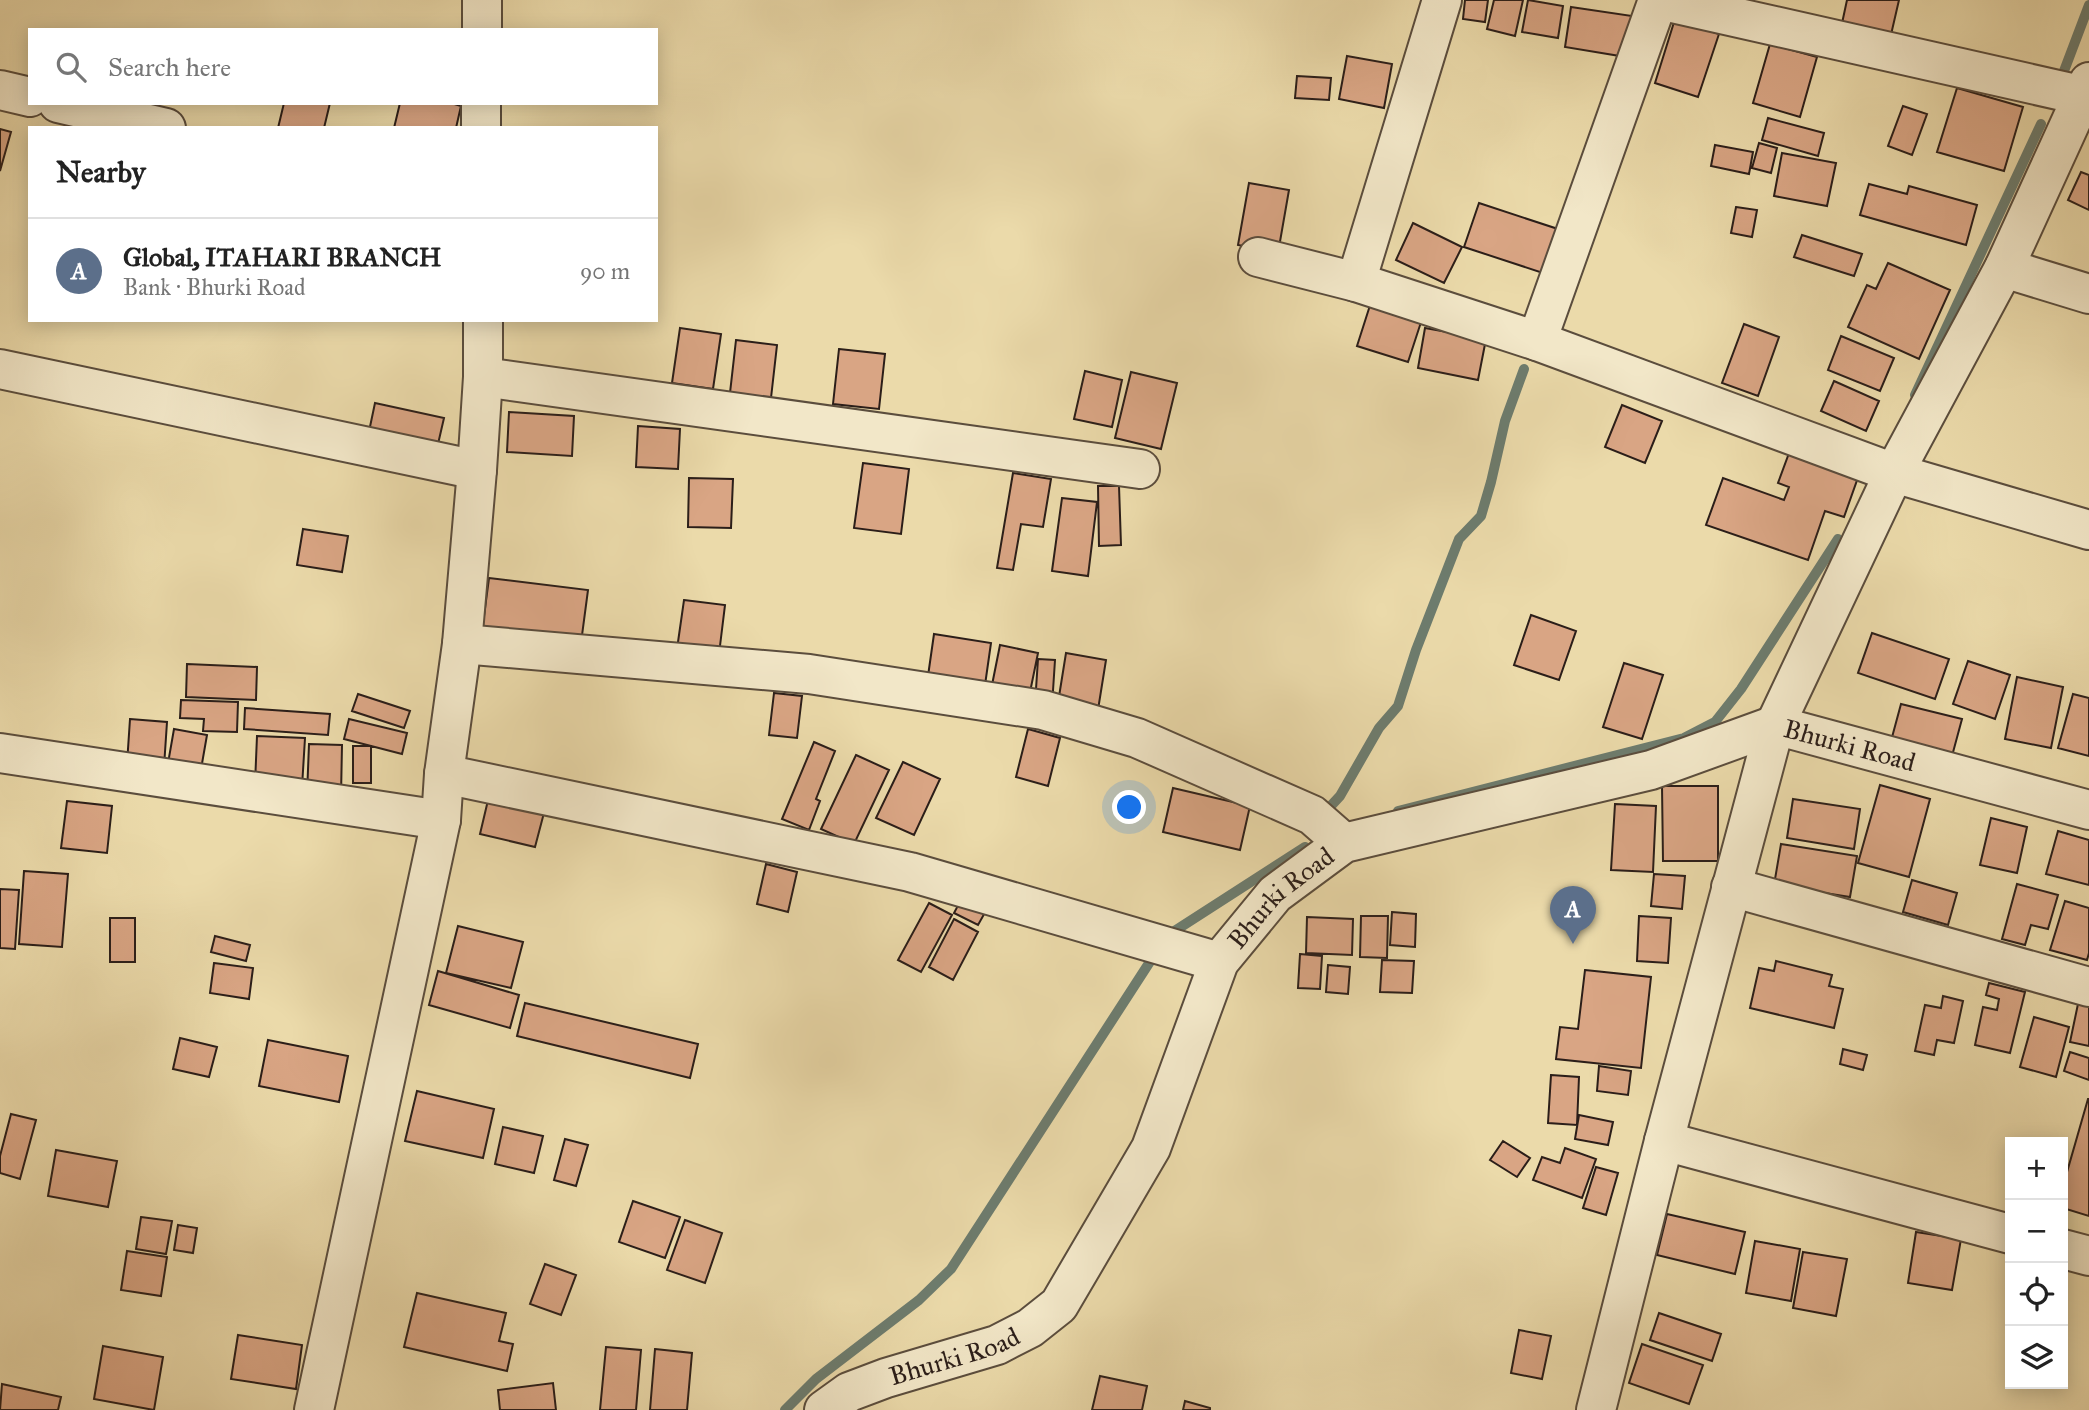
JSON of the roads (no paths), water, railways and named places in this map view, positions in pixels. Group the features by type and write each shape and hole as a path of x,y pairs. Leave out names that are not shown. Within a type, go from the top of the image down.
{"street":[{"path":"482,0 482,28"},
{"path":"1356,282 1442,0"},
{"path":"1537,341 1659,0 2087,91 2004,268 1894,473 1775,725 1664,1141 1596,1410"},
{"path":"0,90 28,97"},
{"path":"67,105 157,126"},
{"path":"481,105 481,126"},
{"path":"1258,257 1356,282 1537,341 1894,473 2089,530"},
{"path":"2004,268 2089,294"},
{"path":"314,1410 440,820 462,644 477,470 483,377 482,322"},
{"path":"0,369 477,470"},
{"path":"483,377 1140,469"},
{"path":"462,644 809,674 1043,710 1150,743 1312,815 1344,843"},
{"name":"Bhurki Road","path":"824,1410 849,1392 886,1378 997,1345 1030,1328 1059,1305 1151,1148 1219,962 1275,894 1344,843 1651,770 1775,725 2089,810"},
{"path":"0,753 440,820"},
{"path":"444,774 910,872 1219,962"},
{"path":"1731,887 2089,987"},
{"path":"1664,1141 2005,1233"},
{"path":"2068,1250 2089,1256"}],"waterway":[{"path":"2064,71 2089,5"},
{"path":"1915,395 2041,124"},
{"path":"1327,818 1327,810 1340,796 1379,728 1398,706 1416,650 1459,539 1481,516 1505,421 1524,369"},
{"path":"1398,811 1684,738 1715,722 1741,689 1838,539"},
{"path":"1173,932 1305,847"},
{"path":"785,1410 816,1379 919,1300 951,1269 1153,957"}],"place":[{"name":"Global, ITAHARI BRANCH","path":"1573,944"}]}
